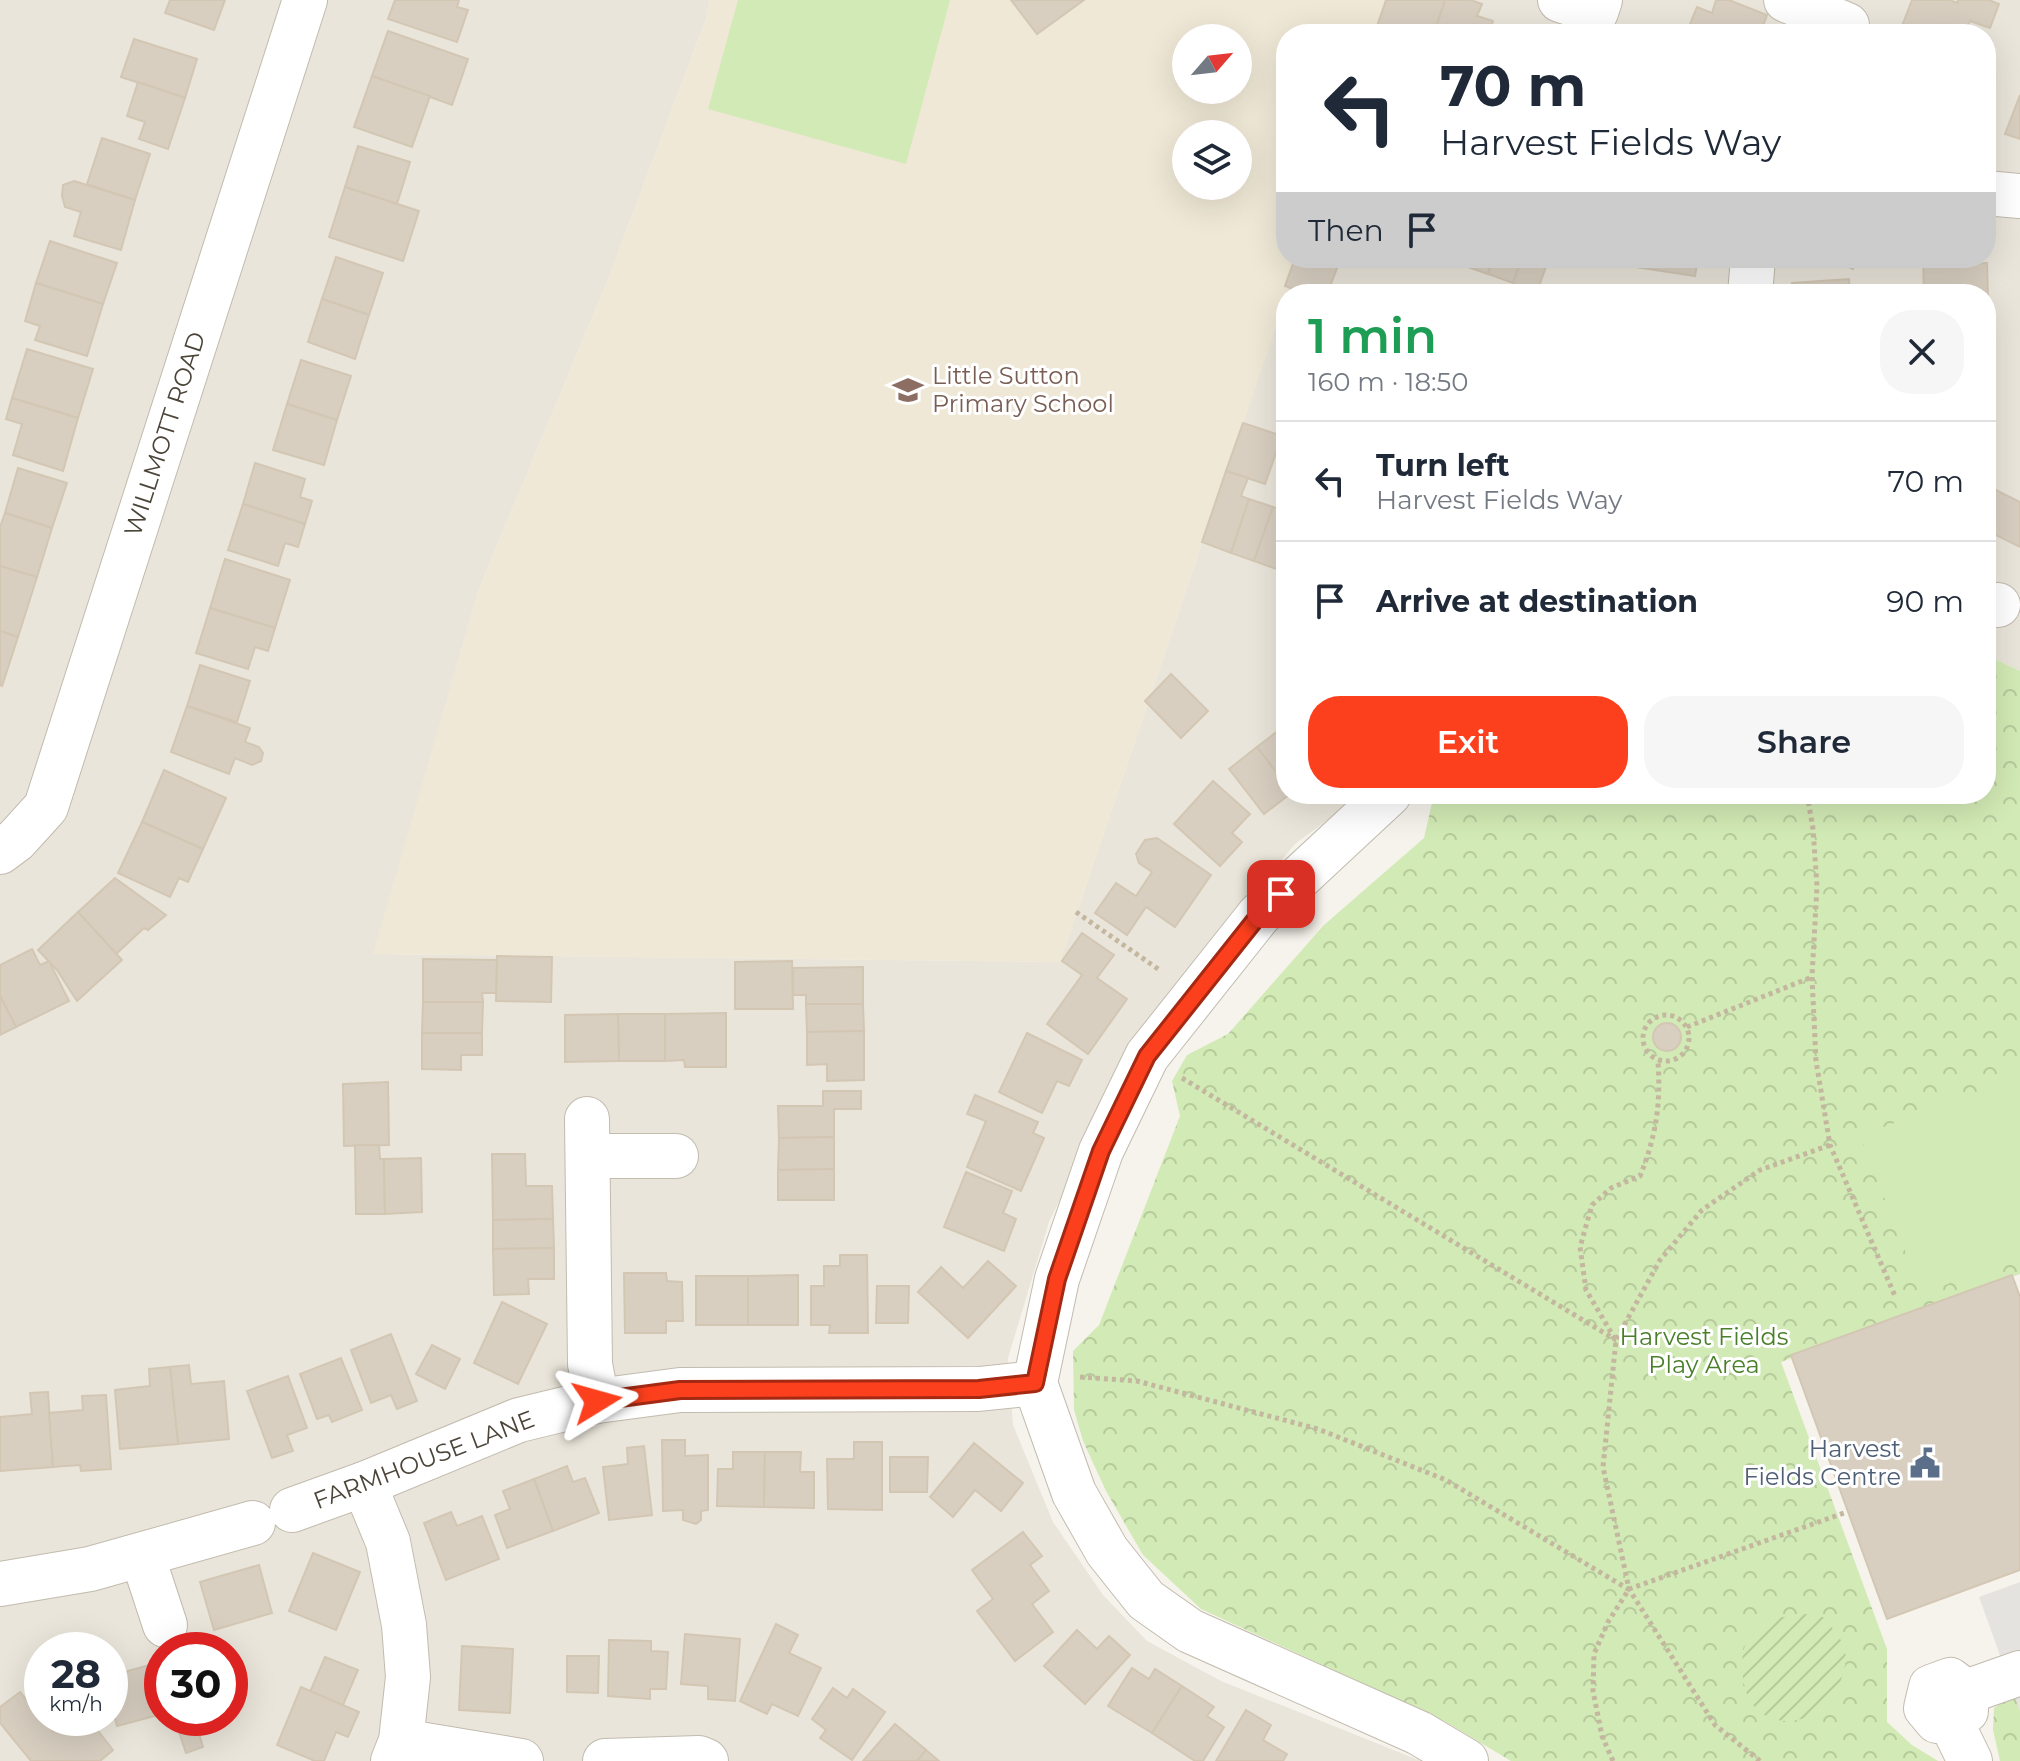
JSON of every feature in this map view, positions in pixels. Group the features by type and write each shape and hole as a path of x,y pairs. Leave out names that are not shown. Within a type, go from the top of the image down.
{"street":[{"name":"WILLMOTT ROAD","path":"0,852 16,840 46,807 305,0"},
{"path":"1786,0 1849,20"},
{"path":"1996,194 2020,196"},
{"path":"1378,804 1259,915 1147,1056 1101,1151 1057,1279 1035,1383 1074,1493 1107,1551 1146,1600 1190,1631 1419,1733 1466,1761"},
{"path":"597,1401 590,1364 588,1138 676,1156"},
{"name":"FARMHOUSE LANE","path":"0,1584 90,1569 272,1516 364,1484 519,1420 597,1401 680,1390 979,1389 1035,1383"},
{"path":"364,1484 388,1542 404,1625 408,1677 397,1751 521,1761"},
{"path":"142,1555 165,1625"},
{"path":"1970,1761 1958,1707 2020,1673"},
{"path":"605,1761 699,1758 706,1761"}],"path":[{"path":"1809,804 1817,886 1812,977 1816,1061 1830,1145 1895,1296"},
{"path":"1076,912 1195,994"},
{"path":"1687,1027 1812,977"},
{"path":"1616,1340 1586,1290 1580,1247 1592,1205 1611,1188 1640,1176 1651,1150 1661,1098 1658,1062 1642,1045 1641,1033 1655,1016 1673,1015 1687,1027 1690,1042 1675,1061 1658,1062"},
{"path":"1147,1056 1616,1340"},
{"path":"1760,1761 1715,1725 1629,1589 1603,1467 1616,1340 1660,1260 1702,1210 1760,1170 1830,1145"},
{"path":"1035,1383 1091,1376 1137,1381 1318,1429 1446,1480 1629,1589"},
{"path":"1613,1761 1602,1736 1593,1691 1594,1654 1608,1622 1629,1589 1844,1513"}],"shaded area":[{"path":"0,0 710,0 706,19 607,282 479,589 374,954 1060,962 1276,325 1276,804 1349,804 1295,844 1152,1013 1049,1222 1008,1358 1013,1425 1053,1522 1103,1595 1147,1641 1221,1681 1421,1761 0,1761"},
{"name":"Little Sutton Primary School","path":"710,0 1387,0 1379,24 1276,24 1276,268 1296,268 1290,284 1276,284 1276,326 1060,962 373,954 479,589 607,282 706,19"},
{"path":"1387,0 2020,0 2020,671 1996,660 1996,284 1290,284 1296,268 1996,268 1996,24 1379,24"},
{"path":"2020,1582 2020,1711 1979,1597"}],"green space":[{"path":"738,0 950,0 906,164 708,109"},
{"name":"Harvest Fields Play Area","path":"1996,660 2020,671 2020,1274 1781,1362 1887,1649 1887,1722 1912,1745 1938,1761 1511,1761 1446,1722 1201,1609 1143,1555 1106,1491 1083,1441 1074,1410 1073,1351 1099,1325 1180,1116 1172,1081 1187,1055 1228,1034 1324,925 1424,838 1432,804 1996,804"},
{"path":"2020,1075 2020,1256 1922,1294 1860,1136"},
{"path":"1805,1614 1823,1617 1837,1635 1845,1650 1845,1666 1838,1688 1823,1708 1800,1719 1775,1719 1753,1705 1747,1693 1742,1670 1746,1644 1758,1627 1779,1618"},
{"path":"2015,1694 2020,1711 2020,1761 2000,1761 1993,1730 1994,1708"}],"building":[{"path":"170,0 225,0 214,30 165,13"},
{"path":"395,0 459,0 457,7 468,10 457,42 388,19"},
{"path":"1011,0 1084,0 1037,34"},
{"path":"1386,0 1445,0 1437,24 1378,24"},
{"path":"1445,0 1471,0 1482,4 1477,16 1493,21 1492,24 1437,24"},
{"path":"1716,0 1729,0 1767,15 1764,24 1690,24 1697,7 1712,13"},
{"path":"1912,0 1950,0 1957,3 1958,0 1989,0 1999,4 1992,24 1970,21 1969,24 1903,24"},
{"path":"388,31 468,59 452,105 372,76"},
{"path":"134,39 197,59 185,98 121,77"},
{"path":"372,76 430,96 412,147 354,127"},
{"path":"138,82 185,98 168,149 139,139 145,122 127,116"},
{"path":"2020,95 2020,139 2005,134"},
{"path":"102,138 150,154 135,200 87,184"},
{"path":"358,146 410,162 397,204 345,187"},
{"path":"74,181 135,200 121,250 74,236 81,212 65,207 62,196 63,185"},
{"path":"345,187 419,211 403,261 329,237"},
{"path":"50,241 117,263 103,304 36,283"},
{"path":"336,257 383,273 369,315 322,299"},
{"path":"1291,268 1337,268 1331,284 1286,284"},
{"path":"1471,268 1490,268 1488,274"},
{"path":"1490,268 1518,268 1513,283 1488,274"},
{"path":"1518,268 1545,268 1540,284 1513,283"},
{"path":"1642,268 1696,268 1695,276"},
{"path":"1923,268 1987,268 1988,284 1924,284"},
{"path":"1849,279 1849,284 1792,284"},
{"path":"36,283 103,304 87,356 35,340 40,326 25,321"},
{"path":"322,299 369,315 355,359 308,342"},
{"path":"27,349 93,369 78,418 12,398"},
{"path":"301,360 351,376 337,420 287,404"},
{"path":"12,398 78,418 63,471 13,455 22,424 6,419"},
{"path":"287,404 337,420 324,465 273,450"},
{"path":"1243,423 1276,434 1276,453 1265,484 1226,471"},
{"path":"255,463 305,479 300,497 312,501 305,524 243,504"},
{"path":"18,468 67,483 52,528 5,513"},
{"path":"1226,471 1248,478 1241,496 1249,499 1231,553 1202,542"},
{"path":"1996,490 2020,502 2020,547 1996,535"},
{"path":"1249,499 1273,507 1254,561 1231,553"},
{"path":"243,504 305,524 298,547 285,543 278,566 228,550"},
{"path":"1273,507 1276,508 1276,569 1254,561"},
{"path":"5,513 52,528 37,577 0,566 0,527"},
{"path":"225,559 290,580 275,628 210,608"},
{"path":"0,566 37,577 18,637 0,631"},
{"path":"210,608 275,628 268,651 255,647 248,669 196,653"},
{"path":"0,631 18,637 2,686 0,685"},
{"path":"200,665 250,681 237,722 187,706"},
{"path":"1171,674 1208,711 1181,738 1145,701"},
{"path":"187,706 250,728 245,742 259,747 263,753 261,761 252,765 235,758 229,774 171,752"},
{"path":"1276,732 1276,772 1257,747"},
{"path":"1257,747 1276,772 1277,804 1264,814 1229,769"},
{"path":"164,770 226,798 203,849 142,822"},
{"path":"1213,781 1250,814 1232,833 1242,842 1220,866 1174,824"},
{"path":"142,822 203,849 188,882 179,878 170,897 118,873"},
{"path":"1157,838 1211,875 1175,927 1146,907 1127,935 1095,913 1116,883 1136,896 1152,872 1139,863 1136,854 1145,840"},
{"path":"115,878 166,915 148,930 144,928 116,954 78,912"},
{"path":"78,912 122,960 77,1001 57,970 38,950"},
{"path":"1082,933 1114,955 1097,978 1127,999 1088,1054 1047,1024 1082,975 1062,961"},
{"path":"32,949 40,965 49,961 69,1001 16,1027 0,996 0,965"},
{"path":"497,956 552,957 551,1002 496,1001"},
{"path":"423,959 497,960 496,993 482,993 483,1002 423,1002"},
{"path":"792,961 793,1009 735,1009 735,962"},
{"path":"863,967 863,1004 806,1004 806,995 793,995 793,968"},
{"path":"0,996 16,1027 0,1035"},
{"path":"423,1002 483,1002 482,1033 422,1033"},
{"path":"806,1004 863,1004 864,1031 807,1032"},
{"path":"726,1013 726,1067 685,1067 684,1060 665,1061 665,1014"},
{"path":"618,1014 665,1014 665,1061 619,1061"},
{"path":"618,1014 619,1061 565,1062 565,1015"},
{"path":"1667,1023 1677,1027 1681,1037 1677,1047 1667,1051 1657,1047 1653,1037 1657,1027"},
{"path":"864,1031 864,1080 827,1081 827,1064 807,1065 807,1032"},
{"path":"422,1033 482,1033 482,1055 461,1055 461,1070 422,1069"},
{"path":"1027,1033 1082,1060 1069,1086 1057,1081 1042,1113 999,1092"},
{"path":"388,1082 389,1145 344,1146 343,1084"},
{"path":"823,1091 861,1091 861,1109 834,1109 834,1137 779,1138 778,1106 823,1106"},
{"path":"975,1095 1038,1122 1033,1133 1044,1138 1021,1191 967,1167 986,1121 967,1114"},
{"path":"834,1137 834,1169 778,1170 779,1138"},
{"path":"355,1145 379,1145 380,1159 384,1159 385,1214 356,1214"},
{"path":"492,1154 525,1154 526,1186 552,1186 553,1219 493,1220"},
{"path":"421,1158 422,1212 385,1214 384,1159"},
{"path":"834,1169 834,1200 778,1200 778,1170"},
{"path":"966,1172 1012,1191 1003,1213 1016,1219 1004,1251 944,1227"},
{"path":"553,1219 554,1248 493,1249 493,1220"},
{"path":"554,1248 554,1279 528,1279 529,1294 494,1295 493,1249"},
{"path":"840,1255 867,1255 868,1333 829,1333 830,1325 811,1325 811,1286 824,1286 824,1266 840,1266"},
{"path":"988,1261 1016,1286 968,1338 918,1292 941,1267 963,1288"},
{"path":"624,1273 666,1273 667,1281 682,1282 683,1321 666,1321 666,1333 625,1333"},
{"path":"798,1275 798,1325 748,1325 748,1276"},
{"name":"Harvest Fields Centre","path":"2012,1275 2020,1297 2020,1570 1887,1619 1791,1355"},
{"path":"696,1276 748,1276 748,1325 696,1325"},
{"path":"877,1286 909,1286 908,1323 876,1323"},
{"path":"502,1302 547,1324 518,1384 474,1363"},
{"path":"391,1334 417,1401 397,1409 391,1395 371,1403 351,1350"},
{"path":"432,1345 460,1359 445,1389 416,1374"},
{"path":"341,1358 362,1410 332,1422 329,1415 317,1419 300,1374"},
{"path":"189,1365 191,1384 224,1381 229,1439 178,1444 170,1367"},
{"path":"170,1367 178,1444 120,1449 115,1390 150,1386 149,1369"},
{"path":"288,1376 307,1428 287,1435 293,1451 272,1458 247,1391"},
{"path":"48,1392 53,1467 0,1471 0,1417 32,1414 30,1393"},
{"path":"106,1395 111,1469 81,1471 80,1465 53,1467 49,1413 83,1410 82,1396"},
{"path":"662,1440 685,1440 685,1456 708,1455 708,1510 701,1511 701,1520 696,1524 683,1520 683,1510 663,1511"},
{"path":"854,1442 882,1442 882,1510 828,1509 827,1459 854,1459"},
{"path":"974,1443 1023,1483 1001,1511 975,1490 953,1517 930,1497"},
{"path":"644,1446 652,1515 609,1520 603,1467 628,1464 627,1448"},
{"path":"733,1452 765,1452 764,1507 717,1506 718,1469 733,1469"},
{"path":"765,1452 801,1452 800,1472 814,1472 814,1508 764,1507"},
{"path":"890,1457 928,1457 927,1492 890,1492"},
{"path":"567,1466 573,1482 585,1478 599,1513 553,1531 534,1479"},
{"path":"534,1479 553,1531 507,1548 495,1515 510,1509 503,1491"},
{"path":"451,1512 457,1526 482,1516 499,1559 446,1580 424,1523"},
{"path":"1023,1532 1042,1556 1030,1565 1049,1591 1032,1604 1053,1632 1015,1661 977,1611 993,1599 972,1570"},
{"path":"313,1553 360,1572 336,1630 289,1611"},
{"path":"259,1565 272,1613 214,1630 200,1582"},
{"path":"776,1624 798,1635 789,1653 821,1668 798,1716 772,1704 767,1714 740,1701"},
{"path":"1077,1630 1097,1649 1109,1636 1130,1655 1085,1704 1044,1666"},
{"path":"685,1634 740,1639 735,1701 708,1699 708,1686 681,1684"},
{"path":"609,1640 651,1641 651,1651 668,1652 666,1689 650,1689 650,1699 608,1696"},
{"path":"462,1646 513,1649 510,1713 459,1710"},
{"path":"567,1656 599,1656 598,1693 567,1692"},
{"path":"325,1657 358,1670 343,1705 310,1692"},
{"path":"144,1666 144,1719 128,1723 128,1671"},
{"path":"1132,1668 1149,1679 1155,1669 1182,1686 1152,1733 1108,1706"},
{"path":"1182,1686 1214,1707 1207,1716 1224,1727 1203,1761 1195,1761 1152,1733"},
{"path":"301,1687 359,1712 348,1737 336,1732 324,1761 315,1761 277,1745"},
{"path":"833,1688 847,1698 853,1689 885,1712 852,1760 820,1738 826,1730 812,1719"},
{"path":"20,1692 24,1697 24,1736 102,1736 113,1750 100,1761 31,1761 0,1723 0,1707"},
{"path":"1246,1710 1271,1725 1263,1740 1287,1754 1283,1761 1216,1761"},
{"path":"895,1724 926,1750 917,1761 863,1761"},
{"path":"180,1736 200,1736 203,1747 186,1753"},
{"path":"926,1750 939,1761 917,1761"}],"place":[{"name":"Little Sutton Primary School","path":"908,390"},
{"name":"Harvest Fields Centre","path":"1925,1463"}],"route":[{"path":"597,1401 680,1390 979,1389 1035,1383 1057,1279 1101,1151 1147,1056 1259,915 1281,894"}]}
